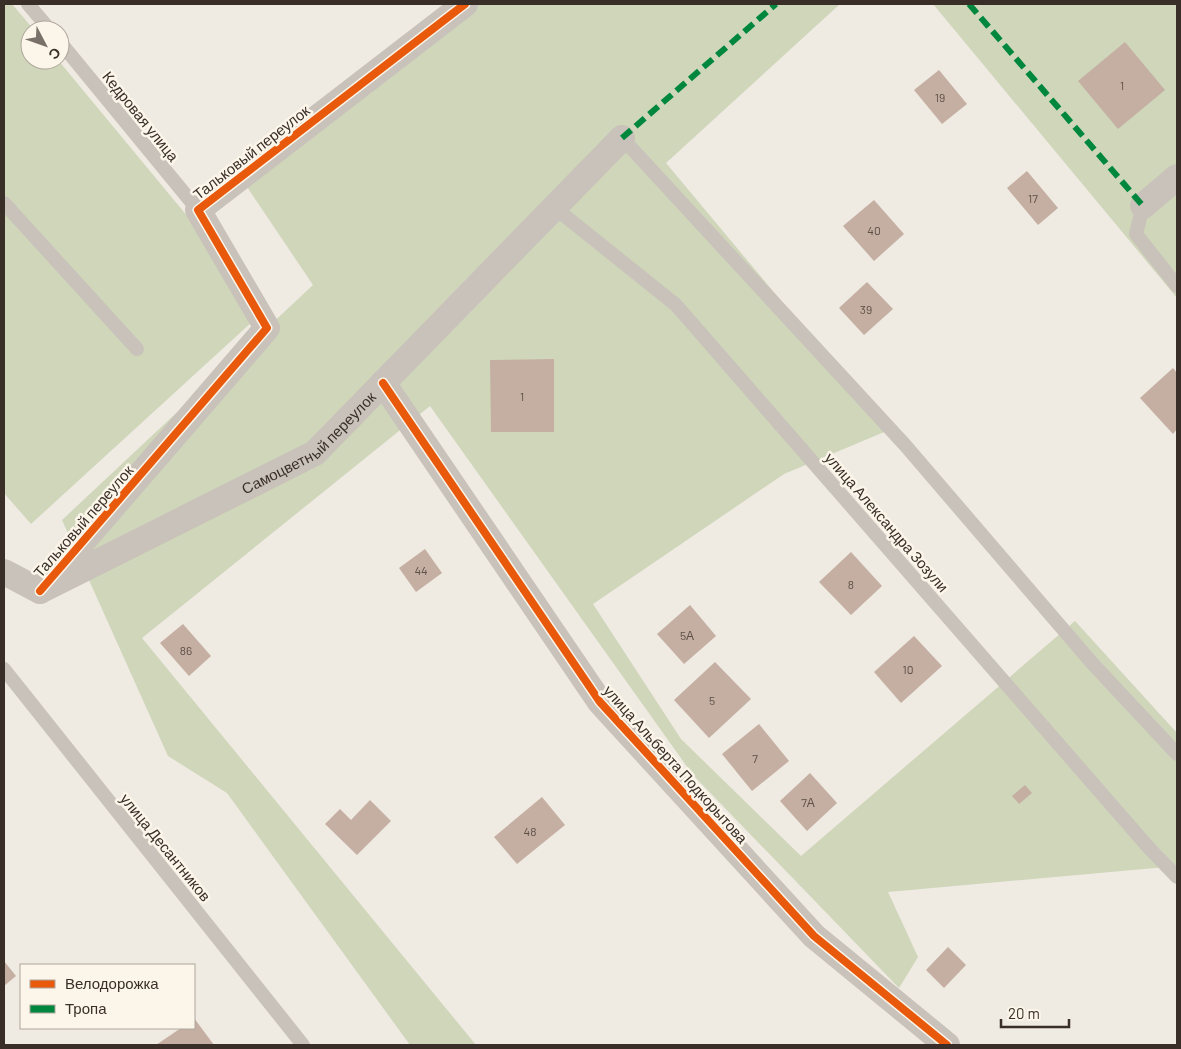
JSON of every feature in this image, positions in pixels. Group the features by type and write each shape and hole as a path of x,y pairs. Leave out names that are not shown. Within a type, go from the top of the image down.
{"street":[{"name":"Тальковый переулок","path":"40,591 267,328 198,210 465,4"},
{"name":"Самоцветный переулок","path":"40,591 315,453 622,138"},
{"path":"1143,206 1177,177"},
{"name":"улица Альберта Подкорытова","path":"383,383 600,702 814,936 947,1045"},
{"path":"4,572 40,591"}],"lane":[{"path":"28,4 42,20"},
{"name":"Кедровая улица","path":"70,54 198,210"},
{"path":"622,138 905,445 1092,663 1177,754"},
{"path":"4,203 137,349"},
{"path":"1143,206 1136,234 1177,286"},
{"name":"улица Александра Зозули","path":"555,208 676,304 1149,848 1177,877"},
{"name":"улица Десантников","path":"4,669 303,1045"}],"green space":[{"path":"4,4 12,4 26,20 20,20 20,70 66,70 265,310 31,524 4,493"},
{"path":"447,4 840,4 666,163 889,430 784,474 593,604 681,739 801,856 1075,621 1177,733 1177,866 888,892 918,957 899,988 693,775 430,406 142,638 476,1045 410,1045 227,793 168,756 62,520 313,285 241,178"},
{"path":"933,4 1177,4 1177,298"}],"building":[{"path":"1125,42 1165,90 1118,129 1078,81"},
{"path":"939,70 967,104 942,124 914,90"},
{"path":"1027,171 1058,208 1038,225 1007,188"},
{"path":"874,200 904,234 874,261 843,226"},
{"path":"867,282 893,309 864,335 839,308"},
{"path":"554,359 554,432 491,432 490,360"},
{"path":"1173,368 1177,373 1177,429 1173,434 1140,398"},
{"path":"425,549 442,573 416,592 399,568"},
{"path":"851,552 882,586 851,615 819,582"},
{"path":"690,605 716,636 684,664 657,634"},
{"path":"183,624 211,656 189,676 160,643"},
{"path":"914,636 942,666 901,703 874,672"},
{"path":"715,662 751,699 709,738 674,700"},
{"path":"759,724 789,761 752,791 722,754"},
{"path":"810,773 837,803 807,831 780,801"},
{"path":"1025,785 1032,793 1019,804 1012,796"},
{"path":"542,797 565,825 517,864 494,837"},
{"path":"370,800 391,821 357,855 325,824 340,809 351,820"},
{"path":"948,947 966,965 944,988 926,970"},
{"path":"4,961 16,976 4,986"},
{"path":"195,1019 214,1045 156,1045 180,1029 195,1029"}],"marked path":[{"path":"622,138 776,4"},
{"path":"969,4 1143,206"}],"cycle path":[{"path":"40,591 267,328 198,210 465,4"},
{"path":"383,383 600,702 814,936 947,1045"}]}
